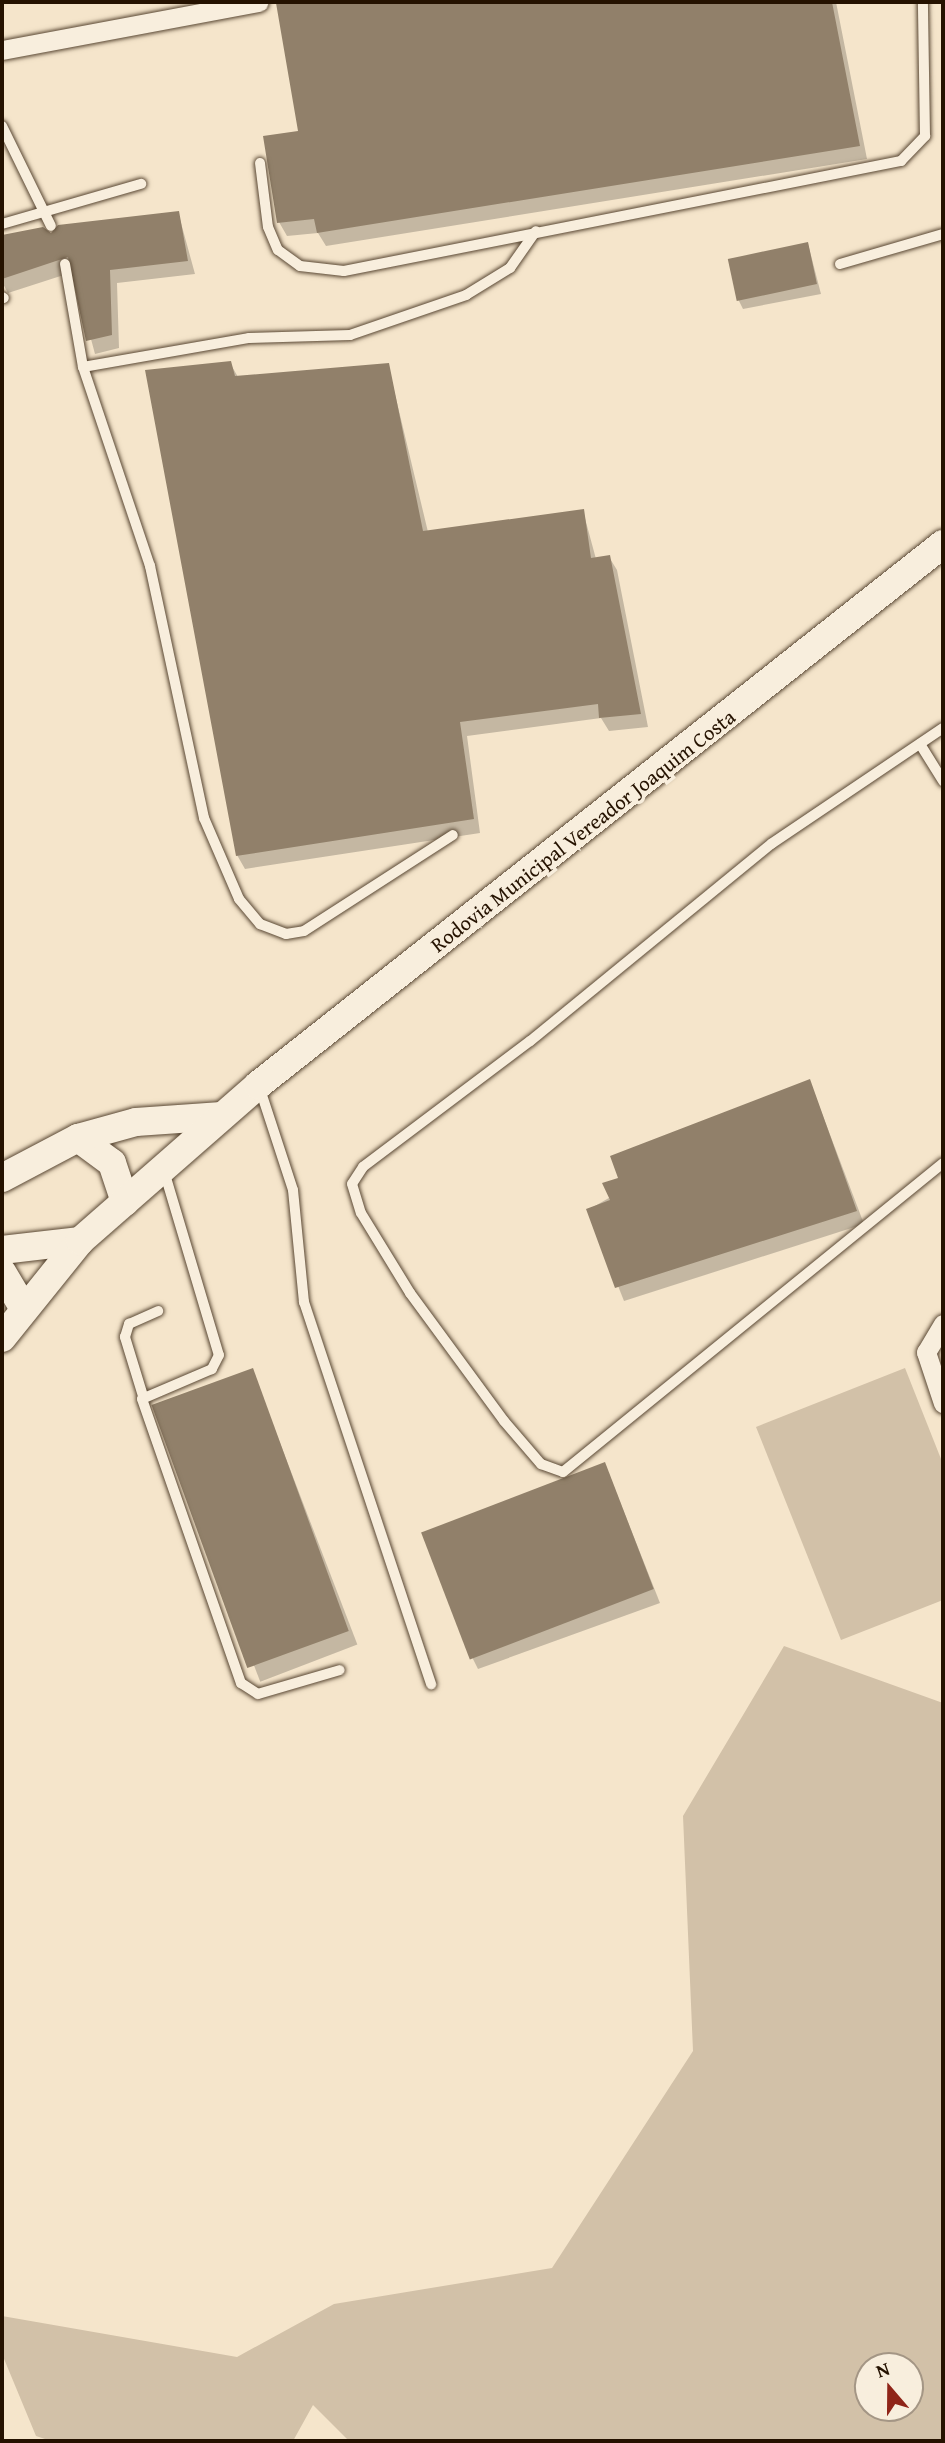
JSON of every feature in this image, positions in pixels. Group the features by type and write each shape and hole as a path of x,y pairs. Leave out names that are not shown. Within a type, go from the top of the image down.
{"main road":[{"name":"Rodovia Municipal Vereador Joaquim Costa","path":"80,1241 164,1171 258,1085 943,544"},
{"path":"2,1178 78,1138 136,1122 222,1116"},
{"path":"78,1138 111,1163 125,1202"},
{"path":"2,1250 80,1241"},
{"path":"9,1323 80,1241"},
{"path":"2,1272 9,1323"}],"street":[{"path":"2,50 259,2"},
{"path":"943,1324 926,1352 943,1403"}],"lane":[{"path":"260,163 268,227 278,250 300,266 344,271 901,161 926,136 923,2"},
{"path":"2,126 51,226"},
{"path":"2,225 41,208 141,184"},
{"path":"83,367 249,338 350,335 466,295 510,268 536,231"},
{"path":"840,264 943,234"},
{"path":"65,264 83,367 150,566 204,818 239,900 260,924 286,934 304,931 453,835"},
{"path":"943,728 781,836 530,1041 363,1167 352,1184 361,1213 410,1293 541,1464 563,1472 943,1163"},
{"path":"920,744 943,781"},
{"path":"258,1085 293,1190 304,1302 431,1684"},
{"path":"143,1396 212,1368 219,1355 164,1171"},
{"path":"158,1311 129,1324 125,1336 241,1683 258,1694 340,1670"}],"shaded area":[{"path":"905,1368 943,1464 943,1600 841,1640 756,1427"},
{"path":"784,1646 943,1703 943,2441 349,2441 313,2405 293,2441 51,2441 36,2436 2,2354 2,2316 237,2357 334,2304 552,2268 693,2051 683,1816"}],"building":[{"path":"832,2 860,146 317,233 314,219 277,223 263,136 298,131 276,3"},
{"path":"179,211 188,261 110,270 112,335 86,341 68,257 2,279 2,235 43,227 51,233 58,225"},
{"path":"808,242 817,284 737,301 728,259"},
{"path":"231,361 235,376 389,363 423,531 584,509 591,558 610,555 641,714 599,718 598,704 460,722 474,819 236,856 145,370"},
{"path":"810,1079 857,1211 615,1288 586,1209 610,1200 602,1183 618,1178 610,1156"},
{"path":"253,1368 349,1631 247,1668 152,1405"},
{"path":"605,1462 654,1589 470,1660 421,1533"}]}
